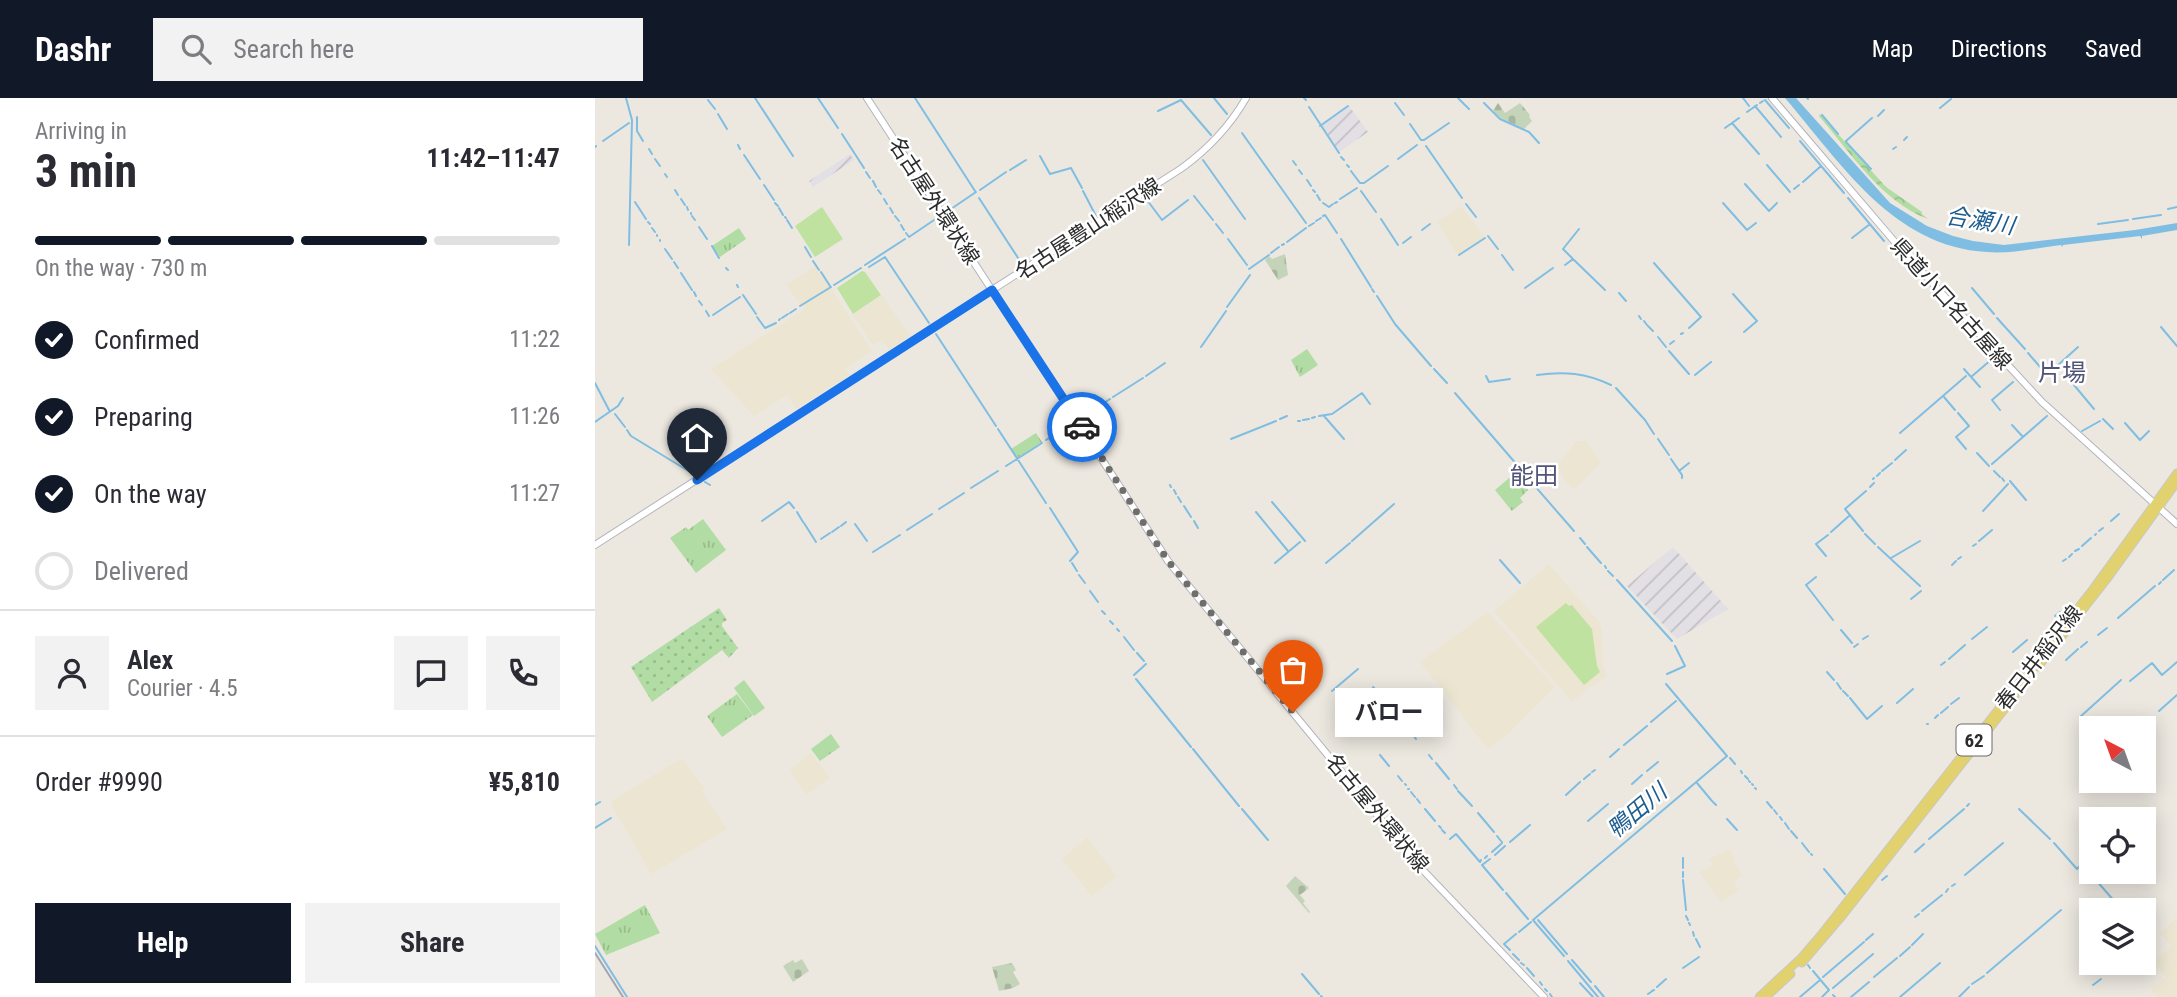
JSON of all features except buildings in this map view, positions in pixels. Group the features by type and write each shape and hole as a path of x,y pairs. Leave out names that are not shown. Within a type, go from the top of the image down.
{"main road":[{"name":"名古屋外環状線","path":"867,98 1168,561 1420,867 1544,997"},
{"name":"名古屋豊山稲沢線","path":"595,545 1186,165 1224,130 1246,98"},
{"name":"県道小口名古屋線","path":"1772,98 1900,248 2008,367 2042,402 2177,524"},
{"name":"春日井稲沢線","path":"1766,997 1814,950 1843,915 2107,579 2177,473"},
{"name":"春日井稲沢線","path":"1759,997 1801,958 1820,936 2177,482"}],"shaded area":[{"path":"1349,106 1368,132 1339,152 1321,126"},
{"path":"850,154 854,160 813,187 809,181"},
{"path":"1461,206 1485,237 1458,255 1437,222"},
{"path":"816,266 872,351 845,369 850,375 796,409 787,395 754,416 711,369 803,312 804,309 786,285"},
{"path":"882,295 910,336 889,350 882,340 873,345 853,315"},
{"path":"1576,441 1586,441 1601,463 1573,490 1556,468"},
{"path":"1673,547 1728,609 1677,639 1627,586"},
{"path":"1549,564 1600,623 1602,631 1603,664 1607,677 1572,702 1494,611"},
{"path":"1488,612 1555,687 1509,733 1488,749 1420,662"},
{"path":"811,753 830,778 806,795 790,770"},
{"path":"680,759 705,789 702,791 727,829 651,874 610,802"},
{"path":"1087,837 1117,876 1092,896 1062,859"},
{"path":"1730,849 1742,875 1734,882 1739,890 1721,902 1699,872 1712,866 1709,859"},
{"path":"2177,918 2177,997 2157,997 2151,990 2166,977 2156,965 2156,960 2171,947 2160,933"}],"green space":[{"path":"1498,103 1505,113 1520,103 1532,121 1524,129 1501,118 1493,111"},
{"path":"1820,114 1886,187 1928,219 1911,211 1881,188 1855,160"},
{"path":"822,207 843,239 815,257 795,226"},
{"path":"739,228 746,239 720,257 712,246"},
{"path":"1285,254 1288,275 1278,280 1265,260 1269,256 1272,259"},
{"path":"862,271 881,295 853,314 837,288"},
{"path":"1307,349 1318,365 1300,377 1291,360"},
{"path":"1036,433 1042,442 1017,458 1011,449"},
{"path":"1515,473 1528,490 1520,498 1523,502 1512,511 1495,490"},
{"path":"703,519 726,550 696,573 670,538"},
{"path":"1566,603 1572,605 1592,629 1600,672 1584,685 1536,627"},
{"path":"719,608 727,620 722,626 738,648 729,658 722,650 652,702 631,667"},
{"path":"744,680 765,708 754,716 734,688"},
{"path":"737,694 753,715 722,737 707,716"},
{"path":"831,734 840,747 820,761 811,749"},
{"path":"1295,876 1309,888 1300,895 1309,913 1286,886"},
{"path":"645,905 660,933 606,955 595,934"},
{"path":"802,959 809,971 793,982 783,966 793,960 795,963"},
{"path":"1012,963 1016,970 1013,972 1020,984 999,991 992,967"}],"water":[{"path":"1785,98 1796,98 1890,203 1927,226 1953,236 2004,245 2177,223 2177,230 2142,236 2142,239 2140,236 2005,252 1954,247 1924,235 1896,218 1871,197 1848,174"}],"waterway":[{"path":"626,98 632,120 629,245"},
{"path":"755,98 793,156"},
{"path":"818,98 838,128"},
{"path":"915,98 975,191"},
{"path":"1214,98 1227,114"},
{"path":"1458,98 1469,109"},
{"path":"1743,98 1749,106"},
{"path":"1940,108 1951,99"},
{"path":"708,100 715,109"},
{"path":"1158,111 1181,100 1211,135"},
{"path":"1765,100 1789,128"},
{"path":"1395,103 1404,115"},
{"path":"1484,103 1500,119 1529,132 1539,143"},
{"path":"1747,112 1757,105"},
{"path":"1320,126 1348,106"},
{"path":"1755,106 1781,137"},
{"path":"1309,107 1339,153"},
{"path":"1878,116 1884,110"},
{"path":"718,114 727,129"},
{"path":"1822,115 1838,134"},
{"path":"637,117 637,131 643,141"},
{"path":"1725,128 1739,118"},
{"path":"1846,141 1872,118"},
{"path":"603,141 629,123"},
{"path":"1410,124 1421,140 1424,140 1449,123"},
{"path":"1732,123 1759,154"},
{"path":"1242,133 1306,223"},
{"path":"842,134 864,168"},
{"path":"1904,140 1907,137"},
{"path":"1800,141 1844,193"},
{"path":"1846,142 1871,169"},
{"path":"738,145 740,149"},
{"path":"1398,159 1417,145"},
{"path":"1426,146 1462,198"},
{"path":"649,149 652,154"},
{"path":"744,155 760,179"},
{"path":"1040,156 1050,174 1071,168 1082,188"},
{"path":"1341,157 1344,160"},
{"path":"655,159 660,166"},
{"path":"1010,170 1026,160"},
{"path":"1203,160 1245,219"},
{"path":"1293,161 1296,165"},
{"path":"1767,165 1790,192"},
{"path":"1351,171 1360,183 1364,183 1388,166"},
{"path":"1803,182 1821,166"},
{"path":"1299,170 1302,174"},
{"path":"866,172 870,178"},
{"path":"980,190 1006,172"},
{"path":"1307,180 1311,186"},
{"path":"873,181 876,187"},
{"path":"1745,184 1769,211"},
{"path":"764,185 774,200"},
{"path":"1794,189 1799,185"},
{"path":"1340,199 1357,188"},
{"path":"675,190 678,195"},
{"path":"878,190 881,194"},
{"path":"1083,191 1096,216"},
{"path":"1361,191 1376,212"},
{"path":"948,211 976,192"},
{"path":"1317,195 1320,200"},
{"path":"1194,196 1213,220"},
{"path":"979,198 1022,264"},
{"path":"1848,198 1884,241"},
{"path":"681,199 685,205"},
{"path":"884,199 887,204"},
{"path":"1147,200 1162,220 1188,200"},
{"path":"635,202 646,219"},
{"path":"775,203 778,206"},
{"path":"1323,203 1329,207 1333,204"},
{"path":"1723,203 1747,230 1756,223"},
{"path":"1769,211 1777,203"},
{"path":"1466,204 1476,217"},
{"path":"2168,209 2177,207"},
{"path":"779,208 783,215"},
{"path":"890,208 893,213"},
{"path":"1323,216 1325,215 1337,233"},
{"path":"2133,219 2161,215"},
{"path":"692,216 695,220"},
{"path":"895,216 899,221"},
{"path":"906,233 909,237 937,218"},
{"path":"1316,221 1321,218"},
{"path":"1381,219 1398,245"},
{"path":"787,220 792,228"},
{"path":"2098,224 2128,220"},
{"path":"1309,226 1314,223"},
{"path":"1216,224 1223,233"},
{"path":"1422,230 1430,224"},
{"path":"1852,238 1870,224"},
{"path":"901,225 904,230"},
{"path":"699,227 707,239"},
{"path":"652,228 655,232"},
{"path":"1287,242 1306,228"},
{"path":"1573,259 1563,249 1579,229"},
{"path":"1488,236 1498,249"},
{"path":"1403,243 1411,237"},
{"path":"1459,255 1485,238"},
{"path":"865,265 905,239"},
{"path":"1228,239 1247,265"},
{"path":"1341,239 1371,287"},
{"path":"712,246 719,258"},
{"path":"805,247 811,257"},
{"path":"1271,253 1279,247"},
{"path":"665,249 672,259"},
{"path":"1249,269 1269,255"},
{"path":"1502,255 1513,270"},
{"path":"869,267 885,257 929,323"},
{"path":"1565,265 1573,259 1605,290"},
{"path":"813,261 819,270"},
{"path":"674,262 678,268"},
{"path":"1654,263 1701,317 1689,328"},
{"path":"834,285 861,268"},
{"path":"1525,288 1553,268"},
{"path":"821,272 830,286"},
{"path":"681,273 692,290"},
{"path":"1227,307 1250,275"},
{"path":"800,306 831,287"},
{"path":"1972,288 1994,314"},
{"path":"694,292 696,296"},
{"path":"1619,293 1626,301"},
{"path":"1733,294 1757,321 1744,332"},
{"path":"743,295 756,314"},
{"path":"1377,296 1395,324 1431,366"},
{"path":"713,315 740,297"},
{"path":"699,301 702,305"},
{"path":"790,313 796,309"},
{"path":"706,311 709,316"},
{"path":"1201,347 1226,311"},
{"path":"782,318 788,314"},
{"path":"757,317 765,328 776,323"},
{"path":"1997,318 2025,349"},
{"path":"1644,321 1647,325"},
{"path":"1648,326 1653,331"},
{"path":"2161,327 2177,346"},
{"path":"936,334 996,426"},
{"path":"1658,337 1666,347"},
{"path":"1670,344 1674,341"},
{"path":"2028,353 2047,375 2078,347"},
{"path":"1669,351 1689,374"},
{"path":"1971,377 1992,359"},
{"path":"1695,375 1711,362"},
{"path":"1146,376 1165,363"},
{"path":"1434,369 1447,383"},
{"path":"1964,369 1980,387"},
{"path":"1537,375 1575,374 1611,385"},
{"path":"1486,376 1489,382 1510,379"},
{"path":"1900,433 1966,376"},
{"path":"1113,397 1143,378"},
{"path":"2000,410 1992,400 2013,382"},
{"path":"595,383 609,410"},
{"path":"2074,385 2094,409"},
{"path":"1616,388 1654,434"},
{"path":"1319,416 1332,414 1362,393 1370,404"},
{"path":"1455,393 1518,466"},
{"path":"1944,397 1955,410"},
{"path":"595,422 618,406 623,398"},
{"path":"1082,417 1110,399"},
{"path":"1958,413 1969,426 1956,437 1966,449"},
{"path":"615,414 625,427"},
{"path":"1280,419 1287,416"},
{"path":"1324,416 1344,439"},
{"path":"1992,464 2047,416"},
{"path":"1303,420 1309,419"},
{"path":"2103,419 2113,429"},
{"path":"1231,439 1276,421"},
{"path":"2082,431 2100,421"},
{"path":"2125,423 2140,440 2149,431"},
{"path":"1046,440 1070,425"},
{"path":"2012,425 2023,437"},
{"path":"998,429 1046,503"},
{"path":"627,430 631,436 695,475"},
{"path":"1658,439 1669,455"},
{"path":"1006,466 1042,443"},
{"path":"1895,460 1906,450"},
{"path":"1977,453 1989,466"},
{"path":"1671,459 1682,478"},
{"path":"1679,471 1689,463"},
{"path":"1882,471 1892,463"},
{"path":"1520,469 1574,531"},
{"path":"971,488 998,471"},
{"path":"1994,471 2000,477"},
{"path":"1877,476 1880,473"},
{"path":"2010,481 2026,500"},
{"path":"705,482 710,485"},
{"path":"1870,487 1874,483"},
{"path":"1983,511 2008,484"},
{"path":"1174,490 1176,494"},
{"path":"1863,531 1845,509 1866,491"},
{"path":"939,509 964,493"},
{"path":"1178,497 1181,502"},
{"path":"762,521 789,502 794,508"},
{"path":"1272,502 1305,541"},
{"path":"1352,541 1394,504"},
{"path":"1184,506 1191,517"},
{"path":"1050,508 1078,552 1070,561"},
{"path":"797,512 803,522"},
{"path":"1256,512 1288,551"},
{"path":"907,530 932,514"},
{"path":"2111,521 2119,514"},
{"path":"1831,532 1849,516"},
{"path":"1194,521 1198,528"},
{"path":"841,526 846,522"},
{"path":"804,523 816,542"},
{"path":"855,524 867,541"},
{"path":"832,532 839,527"},
{"path":"2099,531 2103,528"},
{"path":"1979,541 1992,530"},
{"path":"821,539 830,533"},
{"path":"1865,534 1875,544"},
{"path":"873,552 900,535"},
{"path":"1826,556 1816,544 1828,535"},
{"path":"1580,538 1585,544"},
{"path":"2082,546 2091,538"},
{"path":"1891,558 1920,541"},
{"path":"1275,563 1300,542"},
{"path":"1326,563 1350,543"},
{"path":"1587,547 1601,563"},
{"path":"1878,547 1920,586"},
{"path":"2075,551 2079,549"},
{"path":"2069,557 2072,554"},
{"path":"1500,560 1520,583"},
{"path":"1952,565 1956,561"},
{"path":"1072,563 1077,571"},
{"path":"2163,580 2174,570"},
{"path":"1608,571 1613,576"},
{"path":"1079,575 1085,583"},
{"path":"1816,577 1806,585 1833,620"},
{"path":"1617,580 1672,641"},
{"path":"2118,618 2155,586"},
{"path":"1090,591 1098,602"},
{"path":"1911,599 1921,591"},
{"path":"1102,611 1105,614"},
{"path":"2055,616 2060,612"},
{"path":"1110,621 1113,624"},
{"path":"1972,639 1987,627"},
{"path":"2098,635 2107,628"},
{"path":"1841,630 1852,643"},
{"path":"1863,639 1868,636"},
{"path":"1124,637 1134,650"},
{"path":"2013,652 2027,640"},
{"path":"2081,647 2087,642"},
{"path":"1854,647 1858,644"},
{"path":"1949,659 1965,645"},
{"path":"1667,674 1685,666 1675,646"},
{"path":"2066,660 2078,649"},
{"path":"1137,653 1144,661"},
{"path":"1941,665 1945,662"},
{"path":"2130,681 2152,663 2162,675 2177,662"},
{"path":"1134,675 1146,664"},
{"path":"1332,691 1358,669"},
{"path":"1827,672 1834,680"},
{"path":"1136,679 1191,747"},
{"path":"2081,716 2121,680"},
{"path":"1837,683 1841,689"},
{"name":"鴨田川","path":"1564,956 1533,920 1727,756 1666,684"},
{"path":"1373,687 1376,690"},
{"path":"1897,703 1913,689"},
{"path":"1843,691 1848,696"},
{"path":"2159,711 2177,695"},
{"path":"1850,698 1867,719 1882,706"},
{"path":"1951,704 1959,698"},
{"path":"1651,722 1676,701"},
{"path":"1340,707 1343,710"},
{"path":"1941,713 1948,707"},
{"path":"1345,712 1348,716"},
{"path":"1935,718 1938,715"},
{"path":"1353,721 1358,728"},
{"path":"1624,745 1647,726"},
{"path":"1410,731 1416,739"},
{"path":"1193,749 1239,806"},
{"path":"1610,757 1619,749"},
{"path":"1380,755 1389,766"},
{"path":"1429,755 1432,759"},
{"path":"1730,758 1735,764"},
{"path":"1647,771 1658,762"},
{"path":"1436,763 1449,779"},
{"path":"1584,779 1590,774"},
{"path":"1632,784 1642,775"},
{"path":"1398,776 1402,781"},
{"path":"1745,776 1748,779"},
{"path":"1566,795 1580,782"},
{"path":"1697,783 1712,801"},
{"path":"1454,785 1457,789"},
{"path":"1458,791 1472,806"},
{"path":"1411,792 1415,797"},
{"path":"1417,799 1420,803"},
{"path":"595,805 600,802"},
{"path":"1713,802 1716,805"},
{"path":"1767,802 1772,808"},
{"path":"1588,821 1608,804"},
{"path":"1242,809 1268,840"},
{"path":"1425,809 1435,821"},
{"path":"1929,839 1964,809"},
{"path":"2019,809 2050,839"},
{"path":"1774,810 1777,814"},
{"path":"1478,813 1494,832"},
{"path":"595,828 611,818"},
{"path":"1727,819 1737,830"},
{"path":"1785,823 1789,829"},
{"path":"1510,842 1530,825"},
{"path":"1442,830 1445,833"},
{"path":"1791,831 1797,838"},
{"path":"1450,839 1456,834 1480,862 1481,860"},
{"path":"1497,836 1501,841"},
{"path":"1802,843 1809,852"},
{"path":"1965,875 2003,843"},
{"path":"2054,843 2077,869 2082,864 2112,898"},
{"path":"1492,852 1501,844"},
{"path":"1915,852 1924,844"},
{"path":"1495,855 1505,846"},
{"path":"1683,858 1683,868"},
{"path":"1490,859 1482,865 1503,890"},
{"path":"1824,869 1845,894"},
{"path":"1683,872 1683,877"},
{"path":"1882,880 1887,876"},
{"path":"1683,880 1686,910"},
{"path":"1506,893 1528,919"},
{"path":"1922,911 1942,895"},
{"path":"1987,973 2061,910"},
{"path":"1915,917 1919,914"},
{"path":"1686,916 1688,920"},
{"name":"鴨田川","path":"1538,920 1567,954"},
{"path":"1519,932 1531,922"},
{"path":"1693,932 1694,936"},
{"path":"1510,950 1504,944 1516,934"},
{"path":"1866,940 1873,934"},
{"path":"1912,945 1923,934"},
{"path":"1696,939 1700,947"},
{"path":"1823,977 1864,942"},
{"path":"595,946 627,997"},
{"path":"1900,956 1910,947"},
{"path":"1513,954 1519,960"},
{"path":"1833,988 1873,954"},
{"path":"1683,968 1699,957"},
{"path":"1874,977 1897,958"},
{"name":"鴨田川","path":"1572,960 1591,982"},
{"name":"鴨田川","path":"1568,961 1598,997"},
{"path":"1900,997 1940,963"},
{"path":"1527,968 1534,976"},
{"path":"1813,971 1829,990 1822,997"},
{"path":"1302,974 1319,994"},
{"path":"1972,984 1984,976"},
{"path":"1657,987 1666,979"},
{"path":"2093,985 2101,979"},
{"path":"1800,997 1820,980"},
{"path":"1851,997 1869,982"},
{"path":"1580,983 1593,997"},
{"path":"1595,986 1604,997"},
{"path":"1959,997 1969,987"}],"railway":[{"path":"595,953 623,997"}],"way so far":[{"path":"1082,427 1168,561 1293,712"}],"place":[{"name":"バロー","path":"1293,712"}],"district":[{"name":"片場","path":"2062,373"},
{"name":"能田","path":"1534,476"}],"route":[{"path":"697,480 992,290 1082,427"}],"water label":[{"name":"合瀬川","path":"1980,221"}]}
